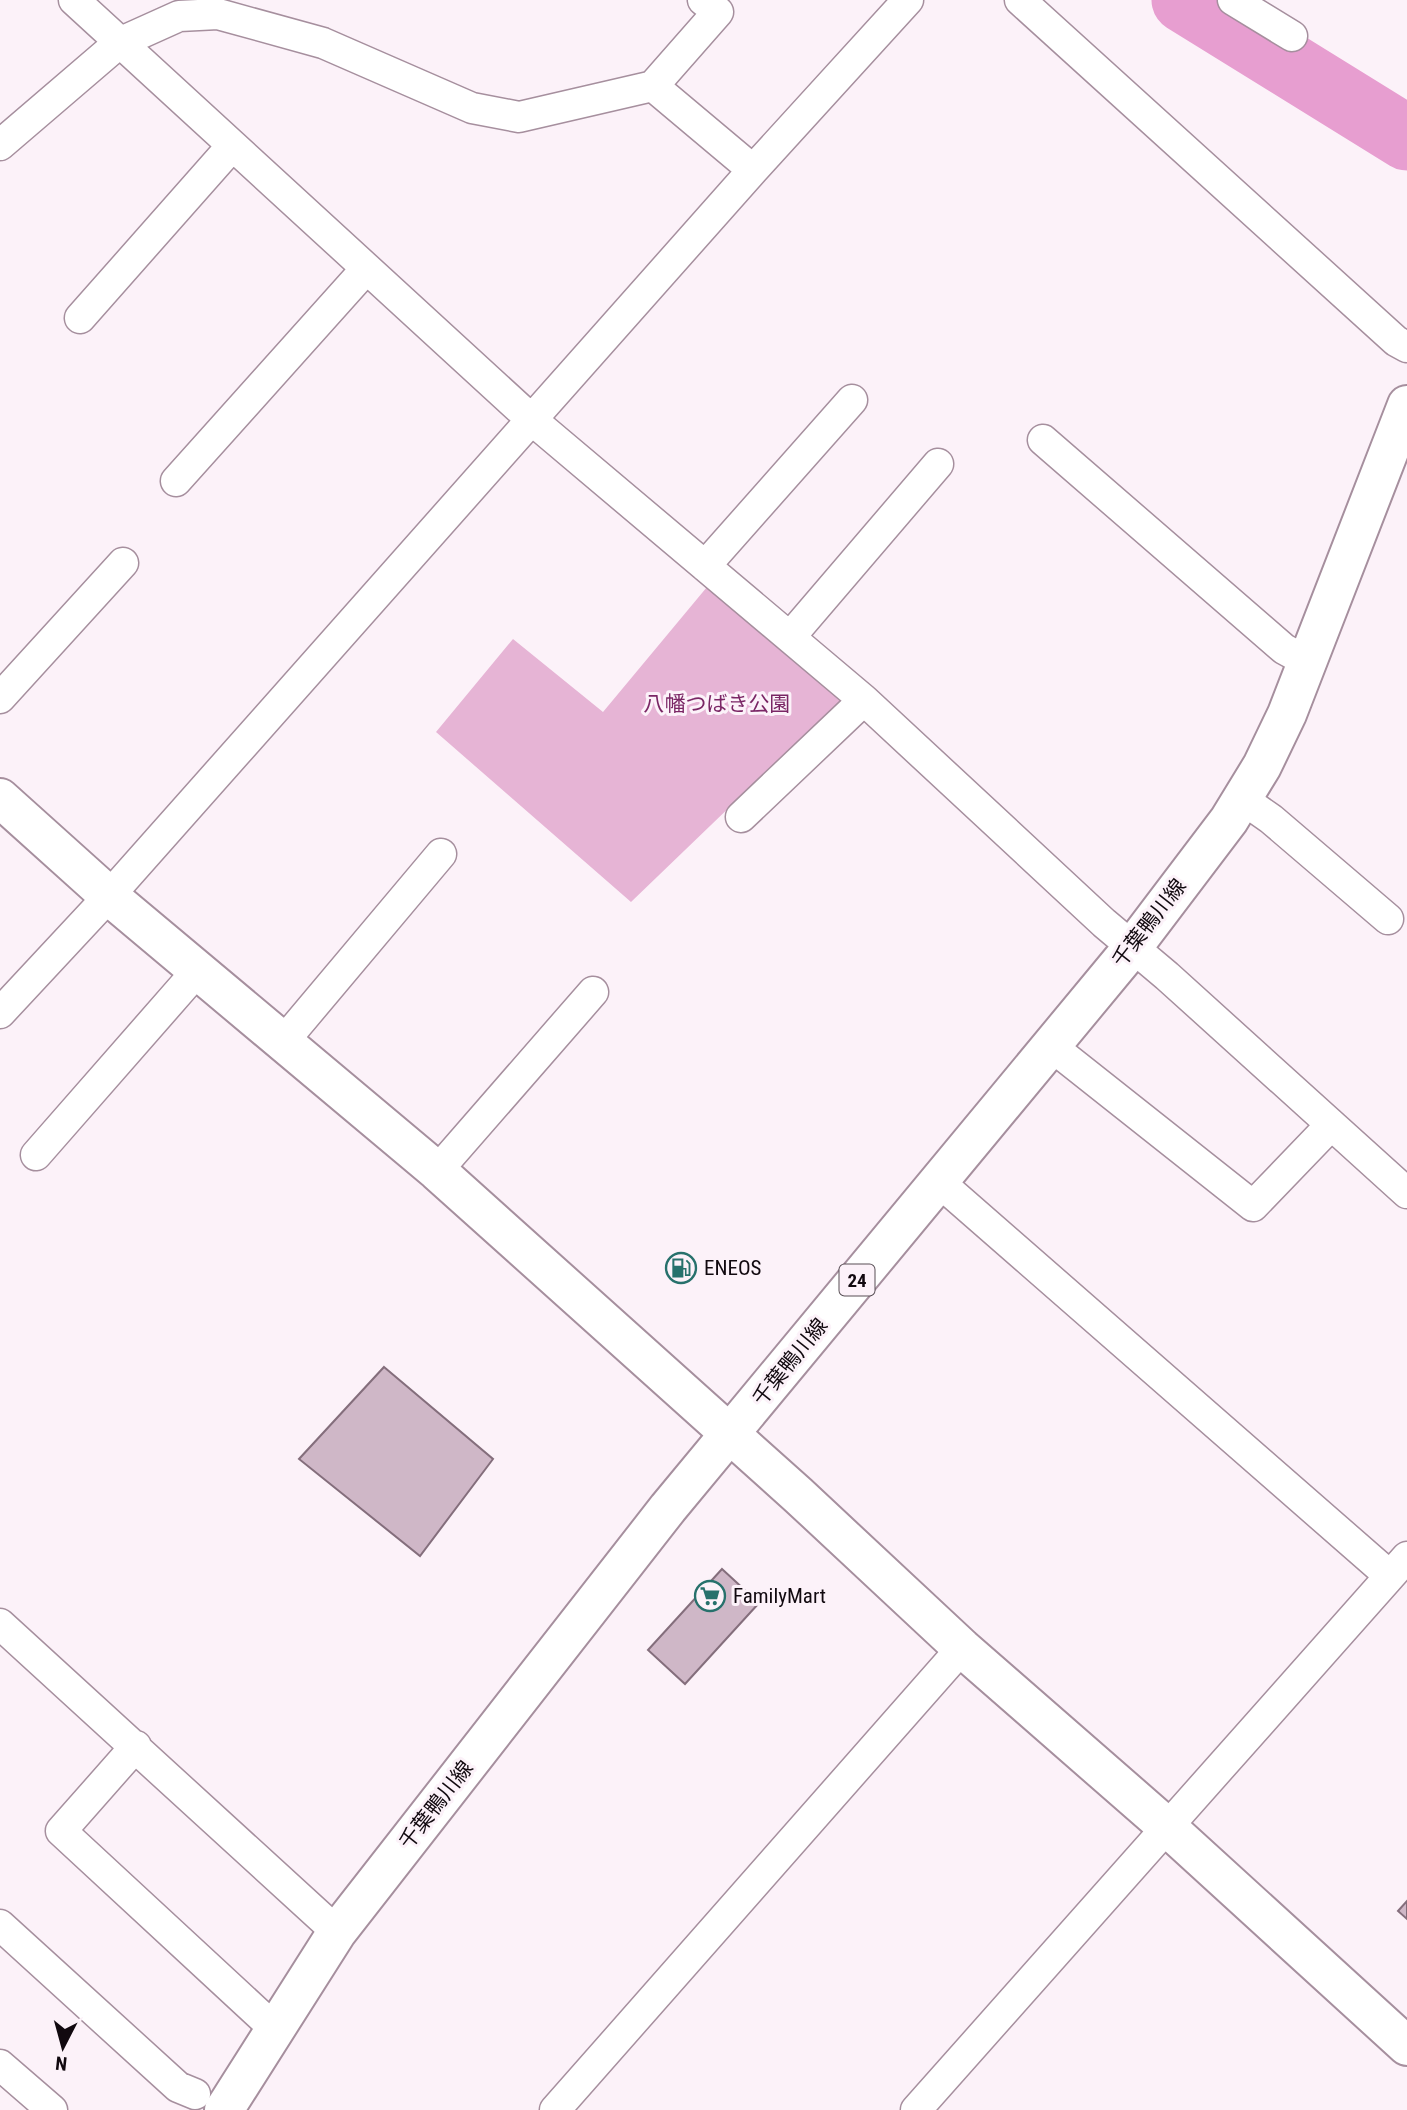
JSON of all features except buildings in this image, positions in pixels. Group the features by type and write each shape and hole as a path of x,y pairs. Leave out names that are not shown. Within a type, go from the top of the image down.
{"main road":[{"name":"千葉鴨川線","path":"209,2098 275,2029 337,1932 668,1508 1132,948 1229,820 1271,749 1308,662 1383,461 1407,405"},
{"path":"0,798 109,896 437,1171 731,1435 962,1648 1167,1827 1407,2046"}],"street":[{"path":"74,0 532,420 864,700 1132,948 1167,976 1330,1126 1401,1176"},
{"path":"0,145 119,43 203,8 323,43 472,108 519,117 653,86 718,12 703,0"},
{"path":"0,1013 109,896 753,170 908,0"},
{"path":"1020,0 1396,341 1407,346"},
{"path":"1233,0 1292,36"},
{"path":"653,86 753,170"},
{"path":"80,318 232,146"},
{"path":"176,481 366,268"},
{"path":"705,566 852,400"},
{"path":"1043,440 1283,649 1308,662"},
{"path":"790,637 938,464"},
{"path":"0,698 123,563"},
{"path":"741,817 864,700"},
{"path":"1241,798 1271,819 1388,919"},
{"path":"284,1042 441,854"},
{"path":"36,1155 198,970"},
{"path":"437,1171 593,992"},
{"path":"1051,1046 1253,1206 1330,1126"},
{"path":"916,2110 1398,1567 938,1181"},
{"path":"0,1624 337,1932"},
{"path":"555,2110 962,1648"},
{"path":"136,1746 61,1831 275,2029"},
{"path":"0,1925 178,2087 209,2098"},
{"path":"0,2065 51,2110"}],"green space":[{"name":"八幡つばき公園","path":"707,587 841,700 631,902 436,732 513,639 603,712"}],"waterway":[{"path":"1184,0 1407,138"}],"place":[{"name":"ENEOS","path":"681,1268"},
{"name":"FamilyMart","path":"710,1596"}]}
